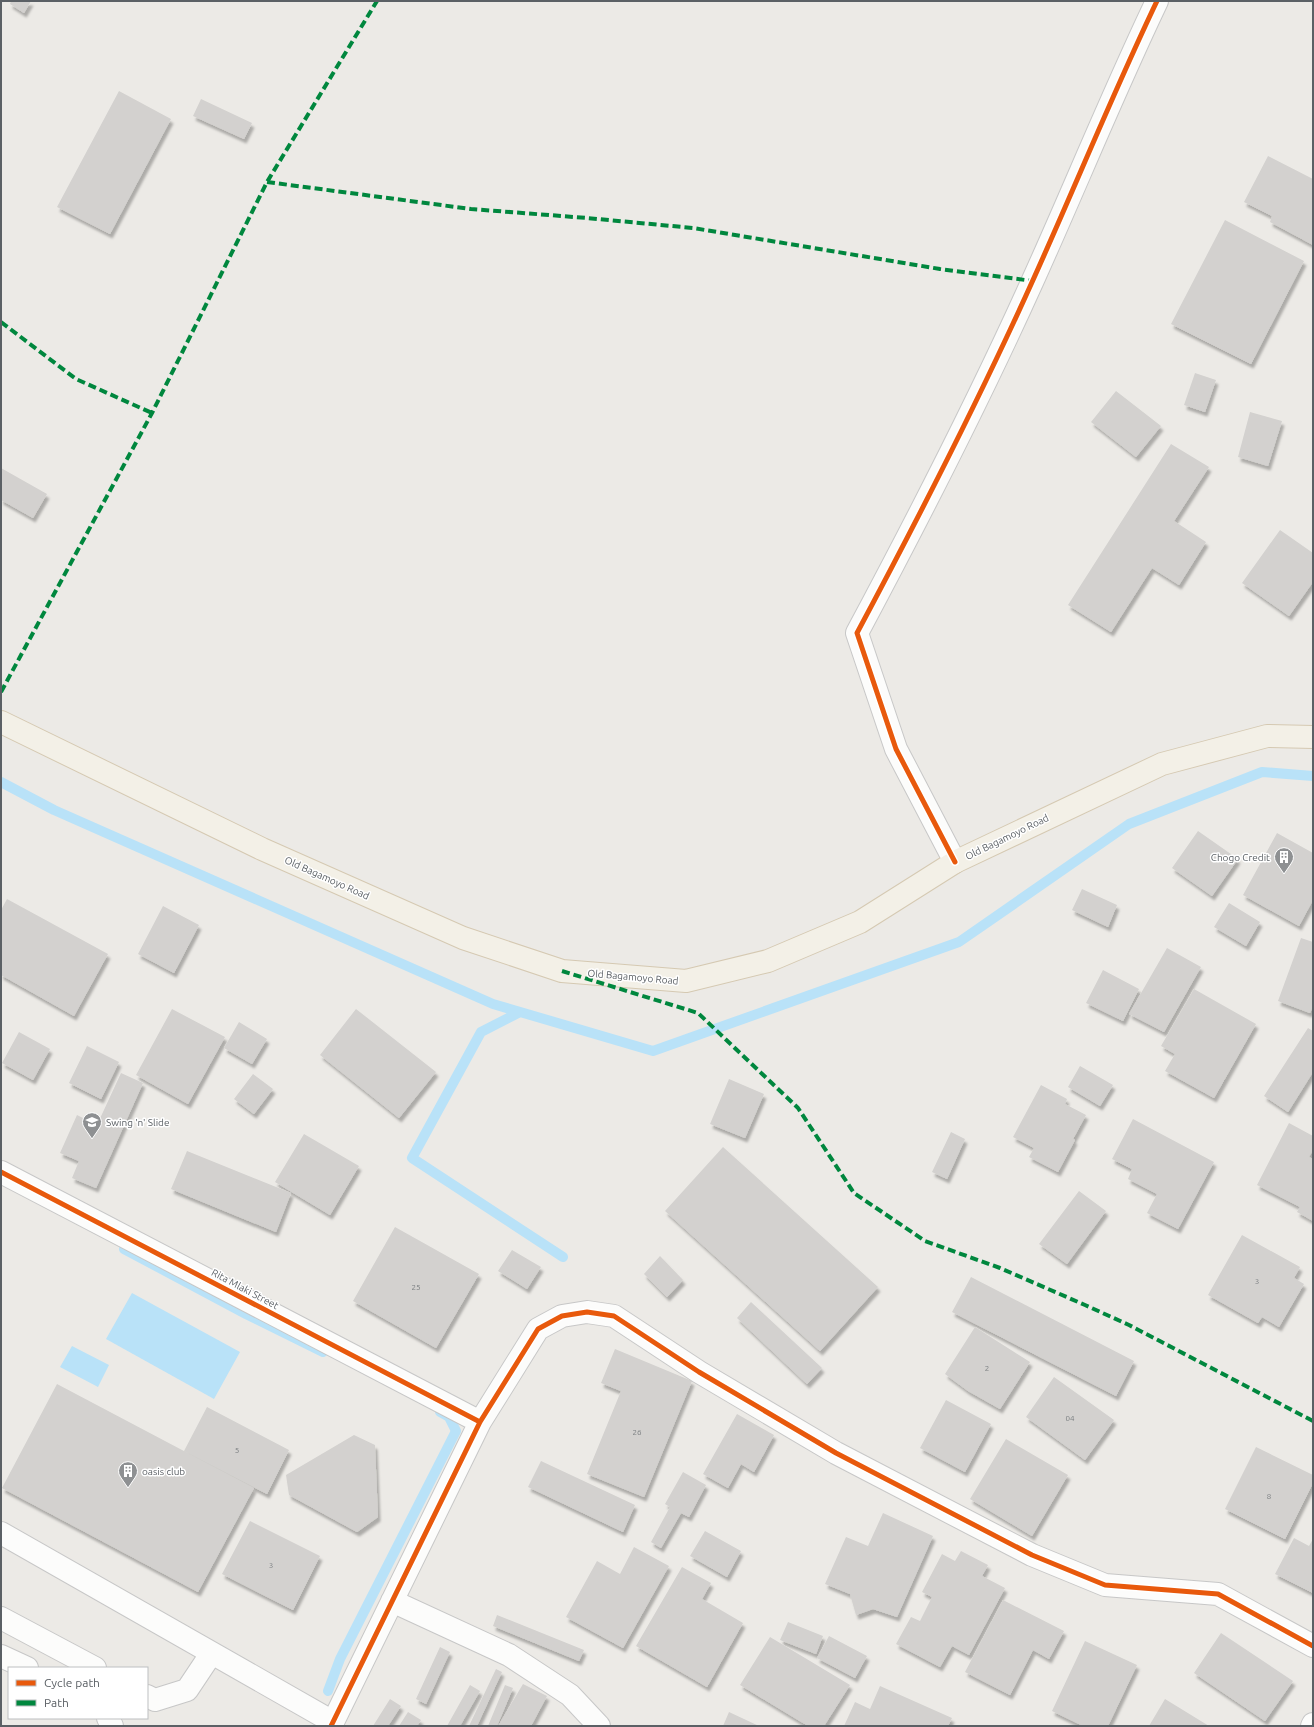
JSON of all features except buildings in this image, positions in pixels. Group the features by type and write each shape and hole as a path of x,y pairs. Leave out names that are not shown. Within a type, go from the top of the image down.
{"main road":[{"name":"Old Bagamoyo Road","path":"1,723 262,850 463,938 562,971 686,981 768,961 860,922 955,862 1162,764 1267,736 1313,738"}],"street":[{"path":"955,862 896,749 857,633 945,467 1033,281 1119,82 1157,1"},
{"name":"Rita Mlaki Street","path":"1,1172 480,1422"},
{"path":"1,1533 332,1724 480,1422 538,1329 562,1316 587,1312 614,1316 699,1372 836,1453 1032,1555 1105,1585 1218,1594 1313,1646"},
{"path":"392,1601 509,1655 570,1695 599,1726"},
{"path":"1,1618 93,1667"},
{"path":"148,1696 155,1700 187,1690 211,1654"},
{"path":"1,1656 25,1667"}],"water":[{"path":"132,1293 240,1352 214,1399 106,1339"},
{"path":"72,1346 109,1365 98,1387 60,1367"}],"waterway":[{"path":"1,782 54,810 493,1004 653,1051 959,942 1129,824 1262,772 1313,776"},
{"path":"520,1012 481,1032 412,1158 563,1257"},
{"path":"124,1249 246,1314 323,1352"},
{"path":"328,1691 340,1659 456,1431 449,1417 440,1412"}],"marked path":[{"path":"1,692 152,413 267,182 377,1"},
{"path":"267,182 471,209 693,228 940,269 1033,281"},
{"path":"1,322 76,379 152,413"},
{"path":"562,971 698,1013 798,1108 854,1193 925,1241 1000,1268 1129,1325 1313,1421"}],"cycle path":[{"path":"955,862 896,749 857,633 926,502 970,414 1033,280 1125,70 1157,1"},
{"path":"1,1172 480,1422"},
{"path":"331,1726 480,1422 538,1329 562,1316 587,1312 614,1316 699,1372 836,1453 1032,1555 1105,1585 1218,1594 1313,1646"}],"place":[{"name":"Chogo Credit","path":"1284,874"},
{"name":"Swing 'n' Slide","path":"92,1139"},
{"name":"oasis club","path":"128,1488"}]}
